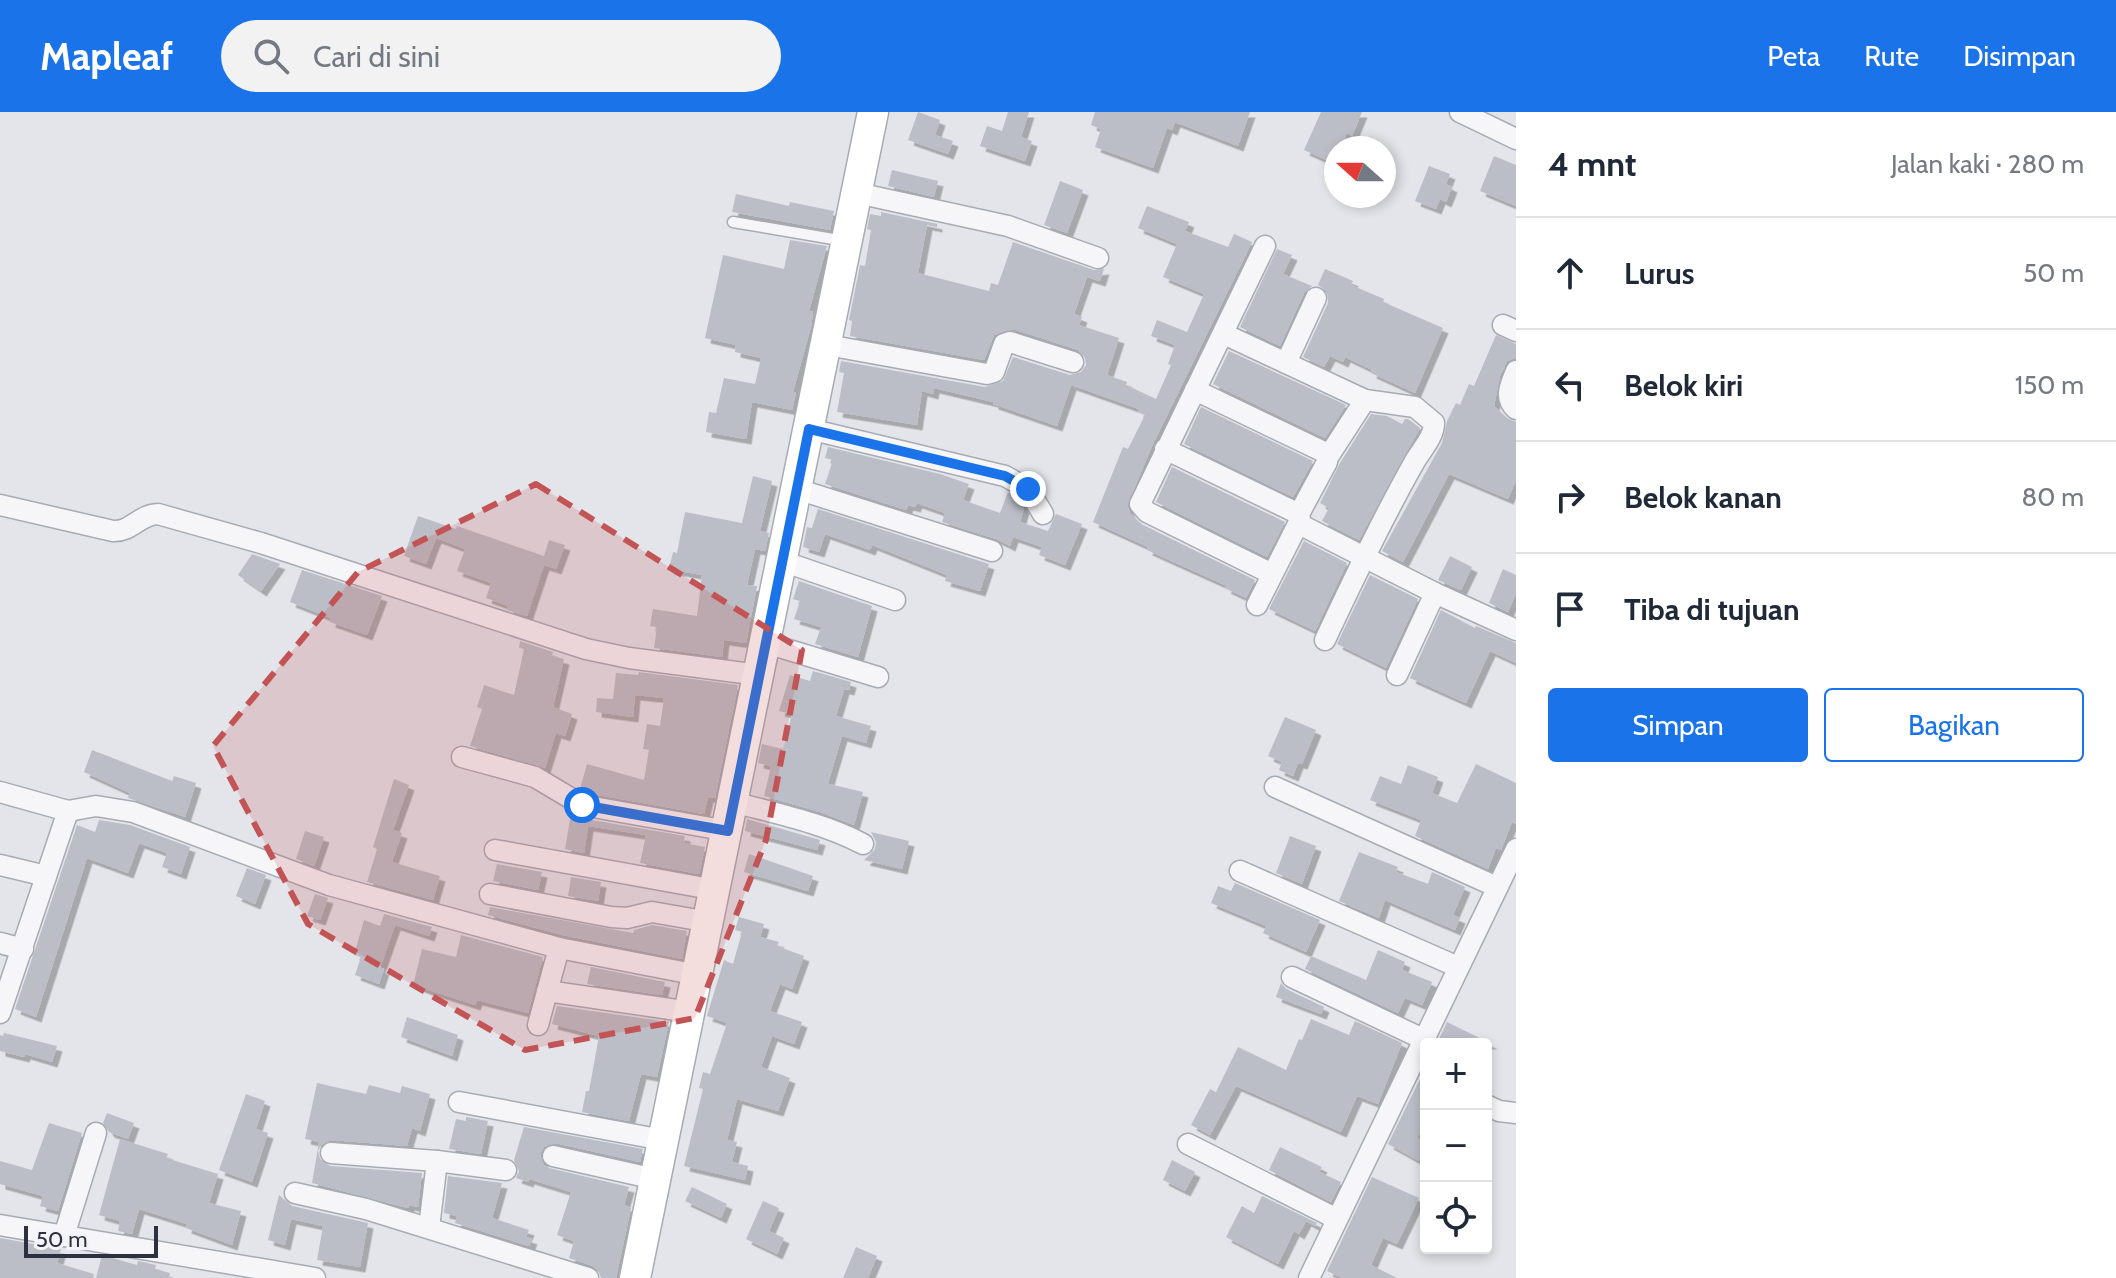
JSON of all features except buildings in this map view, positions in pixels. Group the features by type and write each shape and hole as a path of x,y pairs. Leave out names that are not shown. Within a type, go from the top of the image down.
{"street":[{"path":"635,1278 873,112"},
{"path":"1460,112 1516,139"},
{"path":"857,193 1008,226 1098,258"},
{"path":"1265,246 1141,499 1142,508 1272,574"},
{"path":"1286,363 1316,298"},
{"path":"1224,334 1365,400 1415,407 1430,417 1434,429 1364,558 1325,640"},
{"path":"827,345 987,374 994,372 1004,344 1010,342 1073,362"},
{"path":"1516,371 1508,393 1516,409"},
{"path":"1195,390 1326,453 1328,457"},
{"path":"1257,605 1328,457 1365,400"},
{"path":"809,429 1005,476 1028,489 1043,514"},
{"path":"1165,449 1299,518 1364,558 1516,630"},
{"path":"797,489 992,551"},
{"path":"0,505 123,531 147,514 158,514 261,543 586,649 759,675"},
{"path":"782,561 895,600"},
{"path":"1397,675 1435,593"},
{"path":"766,643 878,677"},
{"path":"462,757 535,777 582,805 814,824 863,844"},
{"path":"1275,787 1506,878"},
{"path":"0,792 68,811 96,806 133,812 329,885 559,948 698,975"},
{"path":"0,1013 68,811"},
{"path":"1423,1038 1506,878 1516,849"},
{"path":"495,850 716,890"},
{"path":"0,865 46,876"},
{"path":"1240,871 1458,967"},
{"path":"490,894 611,917 627,918 652,912 709,922"},
{"path":"0,943 23,949"},
{"path":"538,1025 559,948"},
{"path":"1292,977 1421,1038"},
{"path":"547,991 690,1012"},
{"path":"1315,1276 1337,1219 1418,1070"},
{"path":"459,1102 663,1140"},
{"path":"1492,1108 1516,1113"},
{"path":"64,1236 96,1133"},
{"path":"1188,1144 1337,1219"},
{"path":"331,1153 506,1170"},
{"path":"553,1156 655,1179"},
{"path":"429,1228 437,1161"},
{"path":"295,1193 366,1209 588,1278"},
{"path":"0,1225 315,1278"}],"lane":[{"path":"733,222 847,241"}],"highlighted area":[{"path":"536,484 802,650 766,840 695,1018 525,1050 308,924 213,746 358,572"}],"route":[{"path":"582,805 728,831 809,429 1005,476 1028,489"}]}
